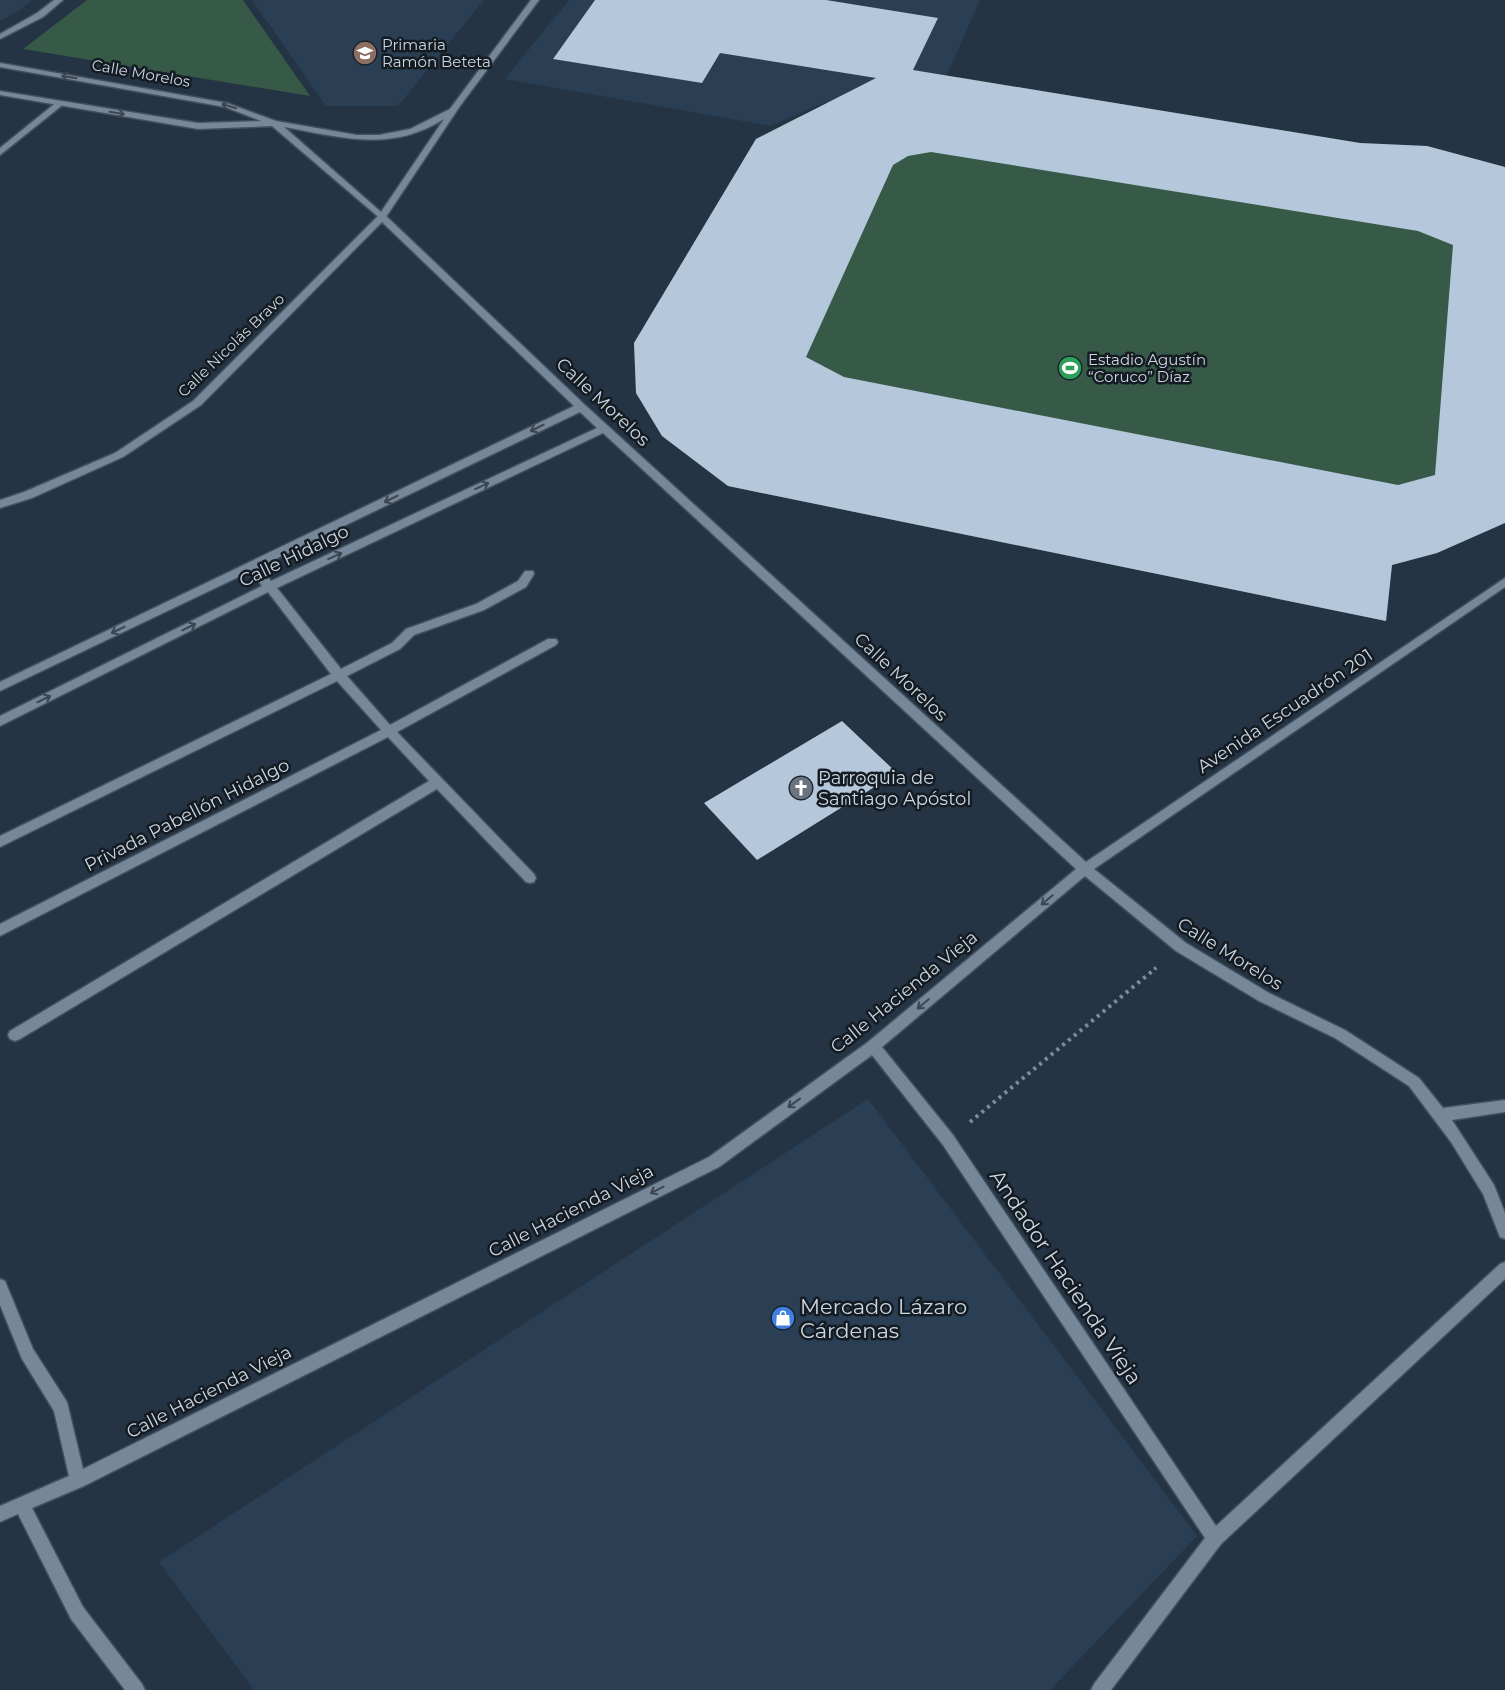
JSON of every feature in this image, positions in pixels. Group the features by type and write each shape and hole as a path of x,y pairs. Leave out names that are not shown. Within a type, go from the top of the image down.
{"street":[{"path":"0,37 40,15 59,0"},
{"name":"Calle Nicolás Bravo","path":"0,504 28,495 119,455 197,404 382,217 457,105 535,0"},
{"name":"Calle Morelos","path":"0,65 227,105 274,123 382,217 581,407 1085,869 1181,947 1264,997 1340,1034 1414,1082 1441,1115 1489,1190 1505,1232"},
{"path":"0,93 198,126 274,123 357,138 379,138 412,131 433,122 457,105"},
{"path":"0,152 61,104"},
{"name":"Calle Hidalgo","path":"0,686 581,407"},
{"name":"Calle Hidalgo","path":"0,720 271,586 605,428"},
{"path":"253,566 271,586 339,675 389,731 530,878"},
{"path":"0,842 396,646 410,632 480,607 522,584 529,574"},
{"name":"Avenida Escuadrón 201","path":"1085,869 1505,582"},
{"name":"Privada Pabellón Hidalgo","path":"0,930 389,731 552,642"},
{"path":"15,1036 438,782"},
{"name":"Calle Hacienda Vieja","path":"0,1514 78,1480 714,1162 873,1046 1085,869"},
{"name":"Andador Hacienda Vieja","path":"873,1046 948,1140 1215,1538"},
{"path":"1441,1115 1505,1106"},
{"path":"1100,1690 1215,1538 1505,1269"},
{"path":"0,1286 27,1354 61,1408 78,1480"},
{"path":"22,1505 77,1613 136,1690"}],"path":[{"path":"948,1140 1181,947"}],"shaded area":[{"path":"0,0 32,0 20,10 0,21"},
{"name":"Primaria Ramón Beteta","path":"252,0 484,0 398,106 326,106"},
{"path":"569,0 980,0 946,77 872,91 821,104 771,126 505,79"},
{"name":"Mercado Lázaro Cárdenas","path":"868,1099 1197,1536 1050,1690 254,1690 159,1562"}],"green space":[{"path":"87,0 243,0 310,96 23,49"},
{"name":"Estadio Agustín “Coruco” Díaz","path":"957,77 1360,143 1427,146 1505,167 1500,525 1437,553 1392,565 1386,621 728,486 662,436 636,393 634,343 756,139 800,116 951,95"}],"building":[{"path":"595,0 826,0 938,18 913,70 1360,143 1427,146 1505,167 1505,523 1437,553 1392,565 1386,621 728,486 662,436 636,393 634,343 756,139 876,78 720,53 702,83 553,59","holes":["931,152 1418,231 1453,245 1435,475 1398,485 844,377 806,357 893,165 908,156"]},
{"name":"Parroquia de Santiago Apóstol","path":"842,721 897,773 757,860 704,803"}],"place":[{"name":"Primaria Ramón Beteta","path":"365,53"},
{"name":"Estadio Agustín “Coruco” Díaz","path":"1070,368"},
{"name":"Parroquia de Santiago Apóstol","path":"801,788"},
{"name":"Mercado Lázaro Cárdenas","path":"783,1318"}]}
